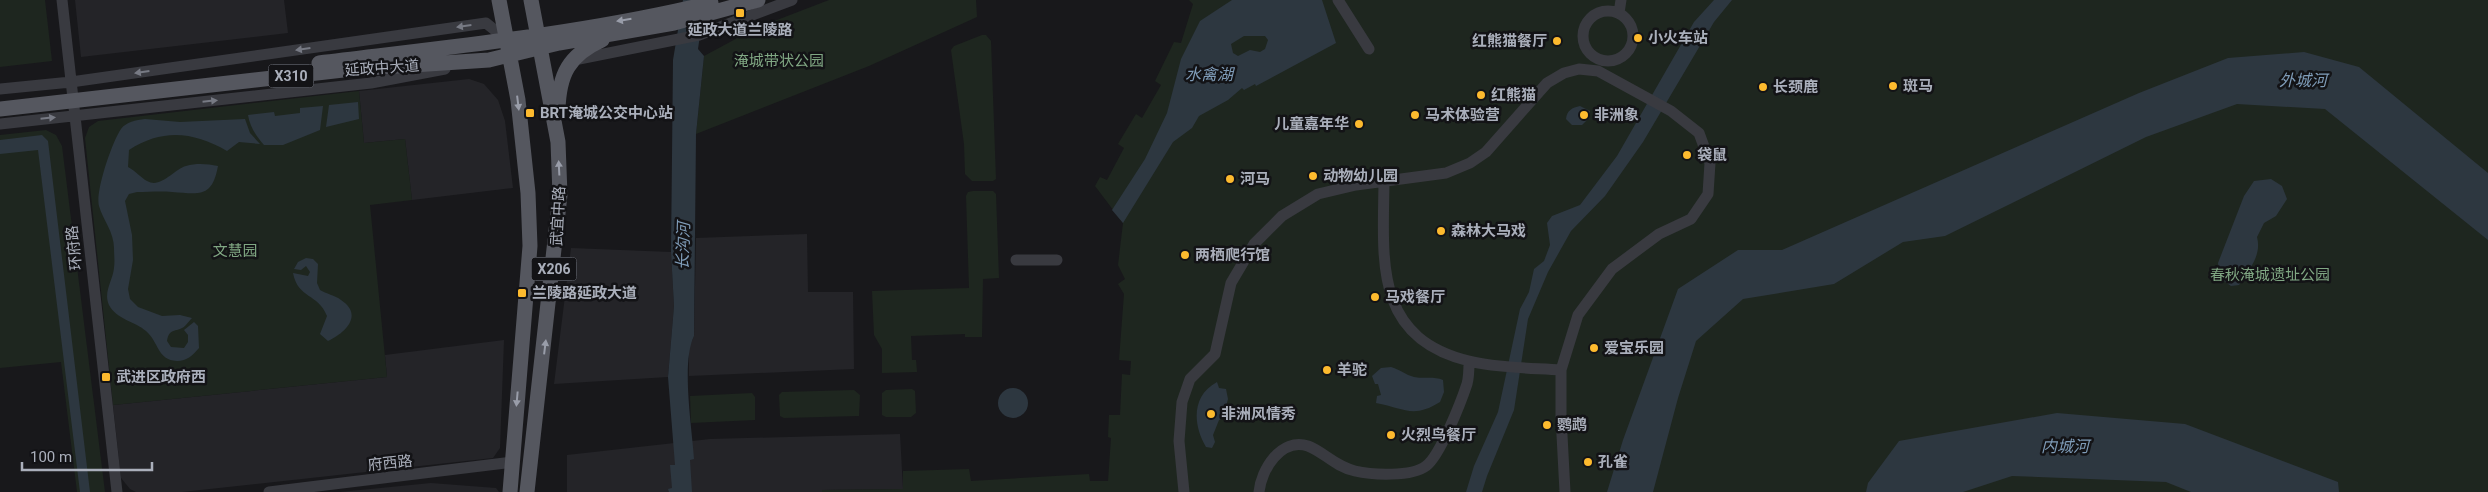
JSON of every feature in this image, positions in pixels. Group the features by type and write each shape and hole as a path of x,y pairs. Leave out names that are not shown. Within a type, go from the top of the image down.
{"main road":[{"name":"武宜中路","path":"499,0 518,100 528,193 530,246 510,492"},
{"name":"武宜中路","path":"527,492 557,238 560,195 558,142 531,0"},
{"name":"延政中大道","path":"539,41 617,34 716,5 758,0"},
{"name":"延政中大道","path":"0,109 72,98 508,47 673,18"},
{"path":"558,142 558,97 562,77 574,60 588,46 617,34"},
{"name":"延政中大道","path":"0,101 72,98 352,69 489,60 508,47"}],"street":[{"name":"环府路","path":"62,0 117,492"},
{"path":"574,60 698,35 792,0"},
{"path":"1338,0 1369,49"},
{"path":"1619,14 1621,0"},
{"path":"1606,11 1619,14 1631,27 1631,43 1621,56 1614,60 1602,59 1590,53 1586,47 1583,31 1586,23 1598,13 1606,11"},
{"path":"1598,72 1602,59"},
{"path":"1184,492 1179,441 1182,402 1190,379 1214,354 1230,283 1254,244 1282,216 1318,194 1446,173 1470,163 1486,152 1547,83 1564,72 1579,69 1598,72 1671,112 1698,133 1710,163 1708,194 1691,219 1659,234 1612,269 1578,315 1561,370 1561,416 1565,492"},
{"path":"0,89 72,98"},
{"path":"0,124 72,98"},
{"path":"1384,182 1383,248 1387,282 1399,317 1430,347 1470,362 1561,370"},
{"path":"1016,260 1057,260"},
{"path":"1259,492 1272,459 1283,448 1295,445 1308,446 1337,465 1356,471 1384,474 1411,472 1425,467 1436,456 1444,438 1467,384 1470,362"},
{"name":"府西路","path":"269,492 513,462"}],"shaded area":[{"path":"75,0 284,0 288,33 81,57"},
{"path":"469,79 484,84 498,100 505,121 513,188 412,200 405,139 364,143 359,91"},
{"path":"807,234 808,292 853,292 854,369 689,376 689,347 694,336 696,238"},
{"path":"571,248 671,252 674,306 668,377 554,384"},
{"path":"504,340 500,448 493,458 182,492 136,492 130,489 121,478 113,405 387,377 385,355"},
{"path":"900,434 903,489 822,490 822,492 567,492 567,455 710,439"},
{"path":"431,483 496,488 499,492 340,492"}],"green space":[{"path":"0,0 45,0 52,61 0,67"},
{"name":"淹城带状公园","path":"829,0 976,0 977,17 869,66 696,134 704,56 756,28"},
{"name":"春秋淹城遗址公园","path":"1189,0 2488,0 2488,492 822,492 822,490 903,489 903,471 969,469 971,481 1089,474 1090,481 1108,481 1111,438 1108,437 1109,415 1120,415 1122,374 1130,375 1131,361 1119,360 1124,294 1118,284 1125,279 1118,265 1123,223 1095,186 1100,177 1107,180 1124,148 1118,144 1136,114 1142,118 1161,85 1155,81 1174,42 1181,43 1193,4"},
{"path":"986,35 991,41 996,179 993,181 972,181 965,174 964,144 951,50 954,46"},
{"name":"文慧园","path":"359,91 364,143 405,139 412,200 370,205 387,377 113,405 85,138 89,127 98,121"},
{"path":"46,130 56,135 62,146 105,492 77,492 61,362 0,368 0,135"},
{"path":"993,191 996,194 999,278 983,279 982,337 965,337 965,334 911,336 912,360 916,360 917,372 882,373 882,349 874,335 872,291 969,288 966,196 968,192"},
{"path":"912,389 915,391 916,413 911,417 886,417 882,415 882,393 886,390"},
{"path":"854,390 860,395 859,416 784,418 780,416 779,395 782,392"},
{"path":"752,393 755,397 755,420 691,423 690,396"}],"water":[{"name":"长沟河","path":"683,0 705,0 698,49 704,56 696,134 694,336 688,362 694,459 690,460 692,492 669,492 668,489 672,488 670,465 675,465 668,377 674,306 671,252 673,60"},
{"name":"水禽湖","path":"1232,0 1322,0 1336,43 1256,86 1255,84 1244,90 1242,88 1228,100 1199,116 1192,128 1173,142 1123,223 1112,210 1145,159 1167,113 1181,59 1200,21","holes":["1244,36 1265,36 1268,40 1265,49 1260,52 1250,50 1238,56 1233,53 1231,44"]},
{"path":"1714,0 1732,0 1714,22 1643,142 1605,196 1571,231 1548,272 1528,319 1514,410 1482,492 1466,492 1474,466 1498,412 1520,309 1529,292 1534,269 1544,261 1550,245 1547,223 1552,216 1580,205 1617,156 1694,22"},
{"name":"外城河","path":"2304,52 2359,67 2488,173 2488,240 2325,109 2237,104 2146,137 1945,236 1903,242 1834,284 1743,299 1696,341 1678,398 1653,492 1607,492 1623,440 1678,289 1738,250 1782,250 2139,93 2228,58"},
{"path":"358,102 359,119 326,127 329,105"},
{"path":"323,106 320,130 283,145 264,145 254,131 248,115 274,112 275,116 300,113 300,108"},
{"path":"1580,106 1590,111 1589,118 1582,125 1572,125 1566,119 1567,113"},
{"path":"145,119 180,122 245,119 250,133 260,144 239,142 227,151 203,140 178,135 154,138 129,150 128,167 152,183 162,181 186,166 202,164 218,166 212,184 203,192 137,192 129,194 125,201 132,235 133,260 128,289 130,299 138,307 162,316 180,315 192,318 183,327 169,334 167,341 171,347 184,348 188,342 188,335 184,330 194,322 198,326 199,348 190,357 181,361 170,360 162,354 146,331 116,314 107,300 114,268 114,242 99,206 99,190 117,135 128,123"},
{"path":"42,135 48,141 90,492 80,492 38,150 0,154 0,140"},
{"path":"2271,179 2282,186 2287,199 2276,216 2264,223 2257,237 2258,250 2250,268 2239,285 2231,286 2220,278 2218,263 2244,196 2254,181"},
{"path":"306,258 313,259 318,264 317,283 320,290 339,298 348,306 351,312 346,328 328,341 320,334 327,316 319,303 299,287 293,273 308,276 310,272 306,266 301,270 294,269 298,262"},
{"path":"1391,367 1414,377 1443,380 1444,392 1440,402 1423,410 1415,411 1376,403 1377,396 1381,395 1378,384 1375,384 1372,376 1381,368"},
{"path":"1217,382 1219,388 1226,389 1228,399 1223,418 1219,420 1213,435 1215,442 1212,448 1206,447 1202,438 1197,420 1197,412 1202,395"},
{"path":"1013,388 1024,392 1028,403 1024,414 1013,418 1002,414 998,403 1002,392"},
{"name":"内城河","path":"2057,413 2185,424 2338,482 2339,492 2191,492 2166,482 2012,476 1963,492 1866,492 1868,483 1899,441"}],"place":[{"name":"延政大道兰陵路","path":"740,13"},
{"name":"小火车站","path":"1638,38"},
{"name":"红熊猫餐厅","path":"1557,41"},
{"name":"斑马","path":"1893,86"},
{"name":"长颈鹿","path":"1763,87"},
{"name":"红熊猫","path":"1481,95"},
{"name":"BRT淹城公交中心站","path":"530,113"},
{"name":"马术体验营","path":"1415,115"},
{"name":"非洲象","path":"1584,115"},
{"name":"儿童嘉年华","path":"1359,124"},
{"name":"袋鼠","path":"1687,155"},
{"name":"动物幼儿园","path":"1313,176"},
{"name":"河马","path":"1230,179"},
{"name":"森林大马戏","path":"1441,231"},
{"name":"两栖爬行馆","path":"1185,255"},
{"name":"兰陵路延政大道","path":"522,293"},
{"name":"马戏餐厅","path":"1375,297"},
{"name":"爱宝乐园","path":"1594,348"},
{"name":"羊驼","path":"1327,370"},
{"name":"武进区政府西","path":"106,377"},
{"name":"非洲风情秀","path":"1211,414"},
{"name":"鹦鹉","path":"1547,425"},
{"name":"火烈鸟餐厅","path":"1391,435"},
{"name":"孔雀","path":"1588,462"}]}
